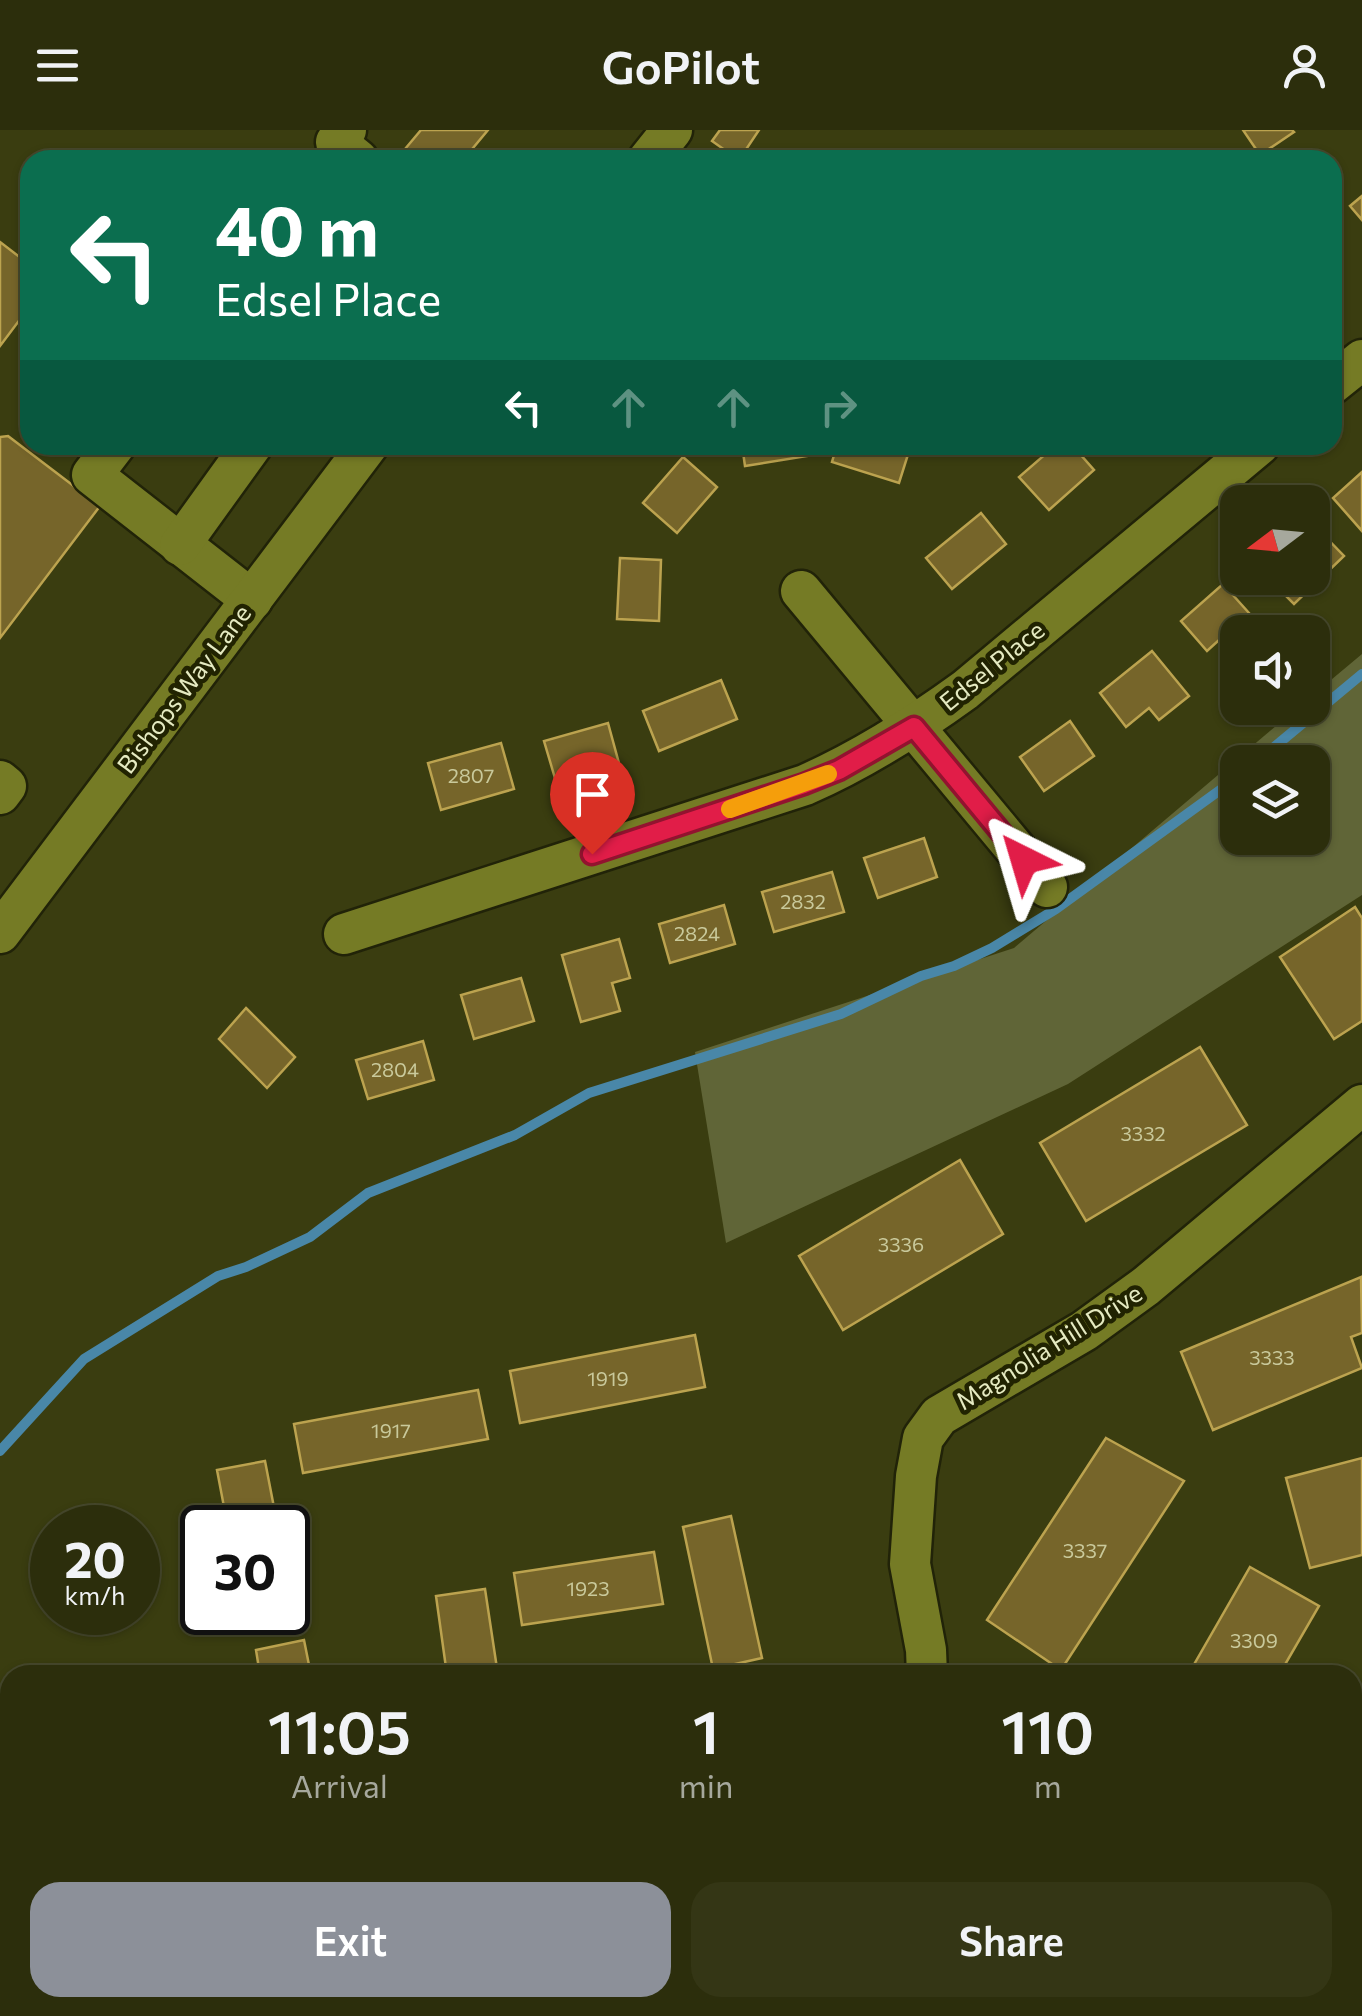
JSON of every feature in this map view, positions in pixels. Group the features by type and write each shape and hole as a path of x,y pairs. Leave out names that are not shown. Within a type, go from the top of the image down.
{"street":[{"path":"656,150 672,130"},
{"path":"1342,376 1362,360"},
{"path":"107,455 92,476 252,600"},
{"path":"180,544 245,455"},
{"name":"Bishops Way Lane","path":"0,934 361,455"},
{"name":"Edsel Place","path":"344,934 839,770 914,727 965,690 1247,455"},
{"path":"801,591 1047,887"},
{"path":"0,781 6,786 0,794"},
{"name":"Magnolia Hill Drive","path":"927,1665 910,1564 916,1476 924,1438 939,1416 1084,1331 1146,1286 1362,1106"}],"green space":[{"path":"1362,654 1362,895 1068,1084 726,1243 695,1052 1014,948 1220,773 1220,855 1330,855 1330,745 1253,745 1277,725 1330,725 1330,681"}],"building":[{"path":"421,130 488,130 471,150 405,149"},
{"path":"720,130 759,130 746,150 725,150 712,141"},
{"path":"1243,130 1294,132 1267,150 1257,150"},
{"path":"1362,196 1362,220 1350,206"},
{"path":"0,242 20,257 20,319 0,346"},
{"path":"8,436 20,445 20,455 33,455 100,506 0,638 0,437"},
{"path":"743,455 807,455 807,456 745,466"},
{"path":"834,455 908,455 899,483 832,462"},
{"path":"1044,455 1081,455 1094,470 1049,510 1019,477"},
{"path":"683,457 717,487 677,533 643,503"},
{"path":"1362,472 1362,531 1333,498"},
{"path":"981,513 1006,544 952,589 926,558"},
{"path":"1330,542 1344,556 1330,569"},
{"path":"620,558 661,560 659,621 617,619"},
{"path":"1220,587 1220,595 1233,595 1251,615 1220,615 1220,641 1207,651 1181,621"},
{"path":"1285,595 1303,595 1294,604"},
{"path":"1152,651 1189,696 1159,720 1149,708 1126,727 1100,693"},
{"path":"721,680 737,719 659,751 643,711"},
{"path":"1070,721 1094,756 1044,791 1020,757"},
{"path":"608,723 620,767 557,785 544,741"},
{"path":"501,743 514,789 441,810 428,763"},
{"path":"924,838 937,877 878,898 864,858"},
{"path":"832,872 844,912 774,932 762,892"},
{"path":"724,905 735,944 670,963 659,924"},
{"path":"1355,907 1362,918 1362,1021 1334,1039 1280,957"},
{"path":"619,939 630,978 612,983 620,1011 581,1022 562,955"},
{"path":"521,978 534,1021 474,1039 461,995"},
{"path":"246,1008 295,1057 267,1088 219,1039"},
{"path":"423,1041 434,1080 368,1099 356,1060"},
{"path":"1200,1047 1247,1125 1086,1221 1040,1143"},
{"path":"960,1160 1003,1234 843,1330 799,1256"},
{"path":"1361,1277 1362,1333 1351,1337 1362,1368 1213,1430 1181,1352"},
{"path":"695,1335 705,1387 520,1423 510,1371"},
{"path":"478,1390 488,1439 303,1473 294,1424"},
{"path":"1106,1438 1184,1481 1064,1665 1054,1665 987,1620"},
{"path":"1362,1458 1362,1555 1310,1568 1286,1478"},
{"path":"265,1461 274,1505 224,1505 217,1470"},
{"path":"731,1516 762,1658 712,1665 683,1527"},
{"path":"654,1552 663,1604 522,1625 514,1573"},
{"path":"1250,1567 1319,1606 1285,1665 1194,1665"},
{"path":"485,1589 496,1665 446,1665 436,1596"},
{"path":"304,1640 309,1665 258,1665 256,1650"}],"waterway":[{"path":"1276,745 1362,674"},
{"path":"0,1451 84,1359 218,1276 310,1237 368,1193 515,1135 589,1093 841,1014 921,976 954,966 1056,909 1220,790"}],"slow traffic":[{"path":"730,809 828,774"}],"route":[{"path":"592,854 804,784 839,770 914,727 1024,860"}]}
